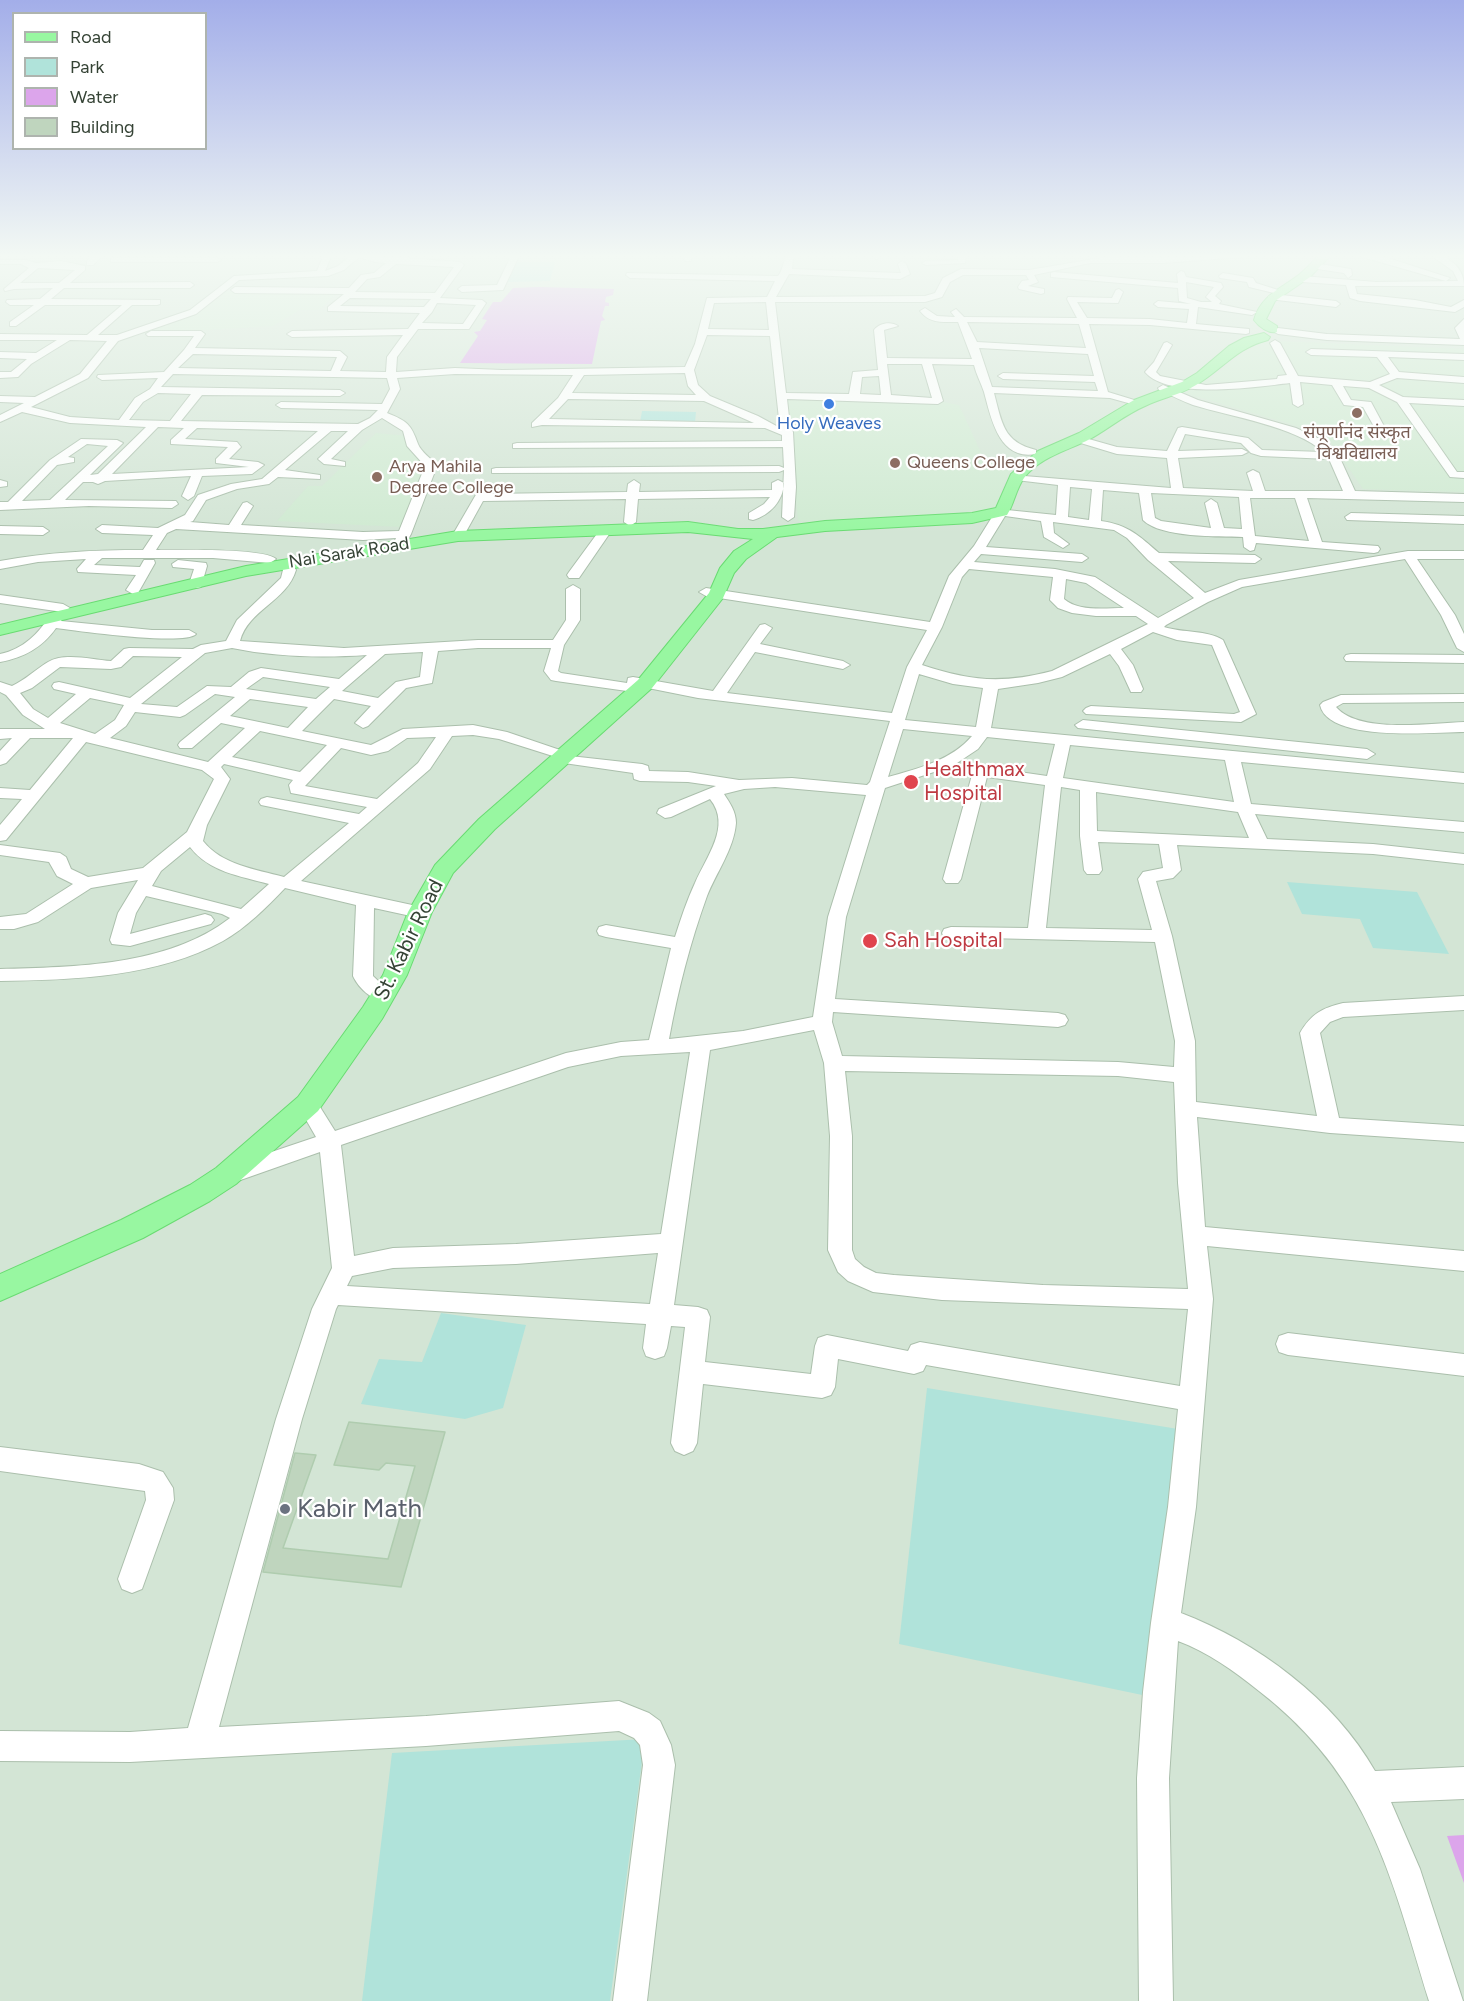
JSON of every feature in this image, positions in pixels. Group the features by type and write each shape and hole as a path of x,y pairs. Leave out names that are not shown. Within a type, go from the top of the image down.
{"main road":[{"path":"700,524 738,534 781,525 981,510 991,506 1004,478 1016,464 1032,452 1074,434 1134,401 1202,376 1232,347"},
{"path":"700,524 753,516 781,525 825,526 972,518 1001,512 1006,505 1016,477 1043,454 1078,439 1134,401"},
{"name":"St. Kabir Road","path":"712,593 722,559 753,516"},
{"name":"Nai Sarak Road","path":"0,630 197,579 278,561 402,539 630,522 700,524"},
{"name":"Nai Sarak Road","path":"460,533 606,530 700,524"},
{"name":"St. Kabir Road","path":"0,1288 132,1229 201,1193 226,1176 308,1104 352,1044 378,992 429,868 475,820 559,756 635,684 712,593 740,555 781,525"},
{"name":"Nai Sarak Road","path":"0,622 58,616 133,590 197,579"},
{"name":"St. Kabir Road","path":"0,1274 156,1205 198,1183 234,1158 310,1080 378,992"}],"street":[{"path":"0,375 14,375 53,347"},
{"path":"3,415 84,376 106,347"},
{"path":"122,423 139,400 155,390 190,347"},
{"path":"234,352 238,347"},
{"path":"251,372 273,347"},
{"path":"395,385 390,375 392,357 400,347"},
{"path":"697,347 689,370 693,386 706,398"},
{"path":"753,516 770,507 777,493 782,396 776,347"},
{"path":"881,347 886,398"},
{"path":"973,347 982,378 989,390 993,411 1010,444 1022,451 1032,452"},
{"path":"999,366 1026,358 1028,347"},
{"path":"1076,347 1093,351"},
{"path":"1092,347 1104,395"},
{"path":"1166,347 1158,363 1150,372 1175,387 1216,387 1295,380"},
{"path":"1277,347 1295,380 1298,404"},
{"path":"0,349 47,351"},
{"path":"188,352 340,354 342,357 335,372"},
{"path":"1311,352 1464,357"},
{"path":"1380,354 1396,375"},
{"path":"0,355 38,356"},
{"path":"1421,355 1439,378"},
{"path":"99,358 111,360"},
{"path":"854,398 857,374 883,367 979,362"},
{"path":"782,396 938,401 927,363"},
{"path":"1027,364 1029,375"},
{"path":"999,366 1029,375 1100,379"},
{"path":"999,366 1005,391"},
{"path":"1085,366 1097,366"},
{"path":"99,379 171,370 390,375 581,370 631,384 706,398 780,432"},
{"path":"460,533 479,498 506,459 539,422 557,407 581,370"},
{"path":"566,396 689,370"},
{"path":"265,424 306,372"},
{"path":"20,408 59,418 103,423 195,424 217,420 358,428 368,426 383,411 395,385 422,373"},
{"path":"1247,374 1295,380 1371,384 1396,375 1464,380"},
{"path":"1336,383 1348,403 1367,404 1380,428"},
{"path":"630,522 634,497 631,384"},
{"path":"1371,384 1401,400 1464,403"},
{"path":"1175,387 1198,418 1245,440 1258,453 1333,456"},
{"path":"155,390 199,391 232,396 290,392 340,393"},
{"path":"989,390 1104,395 1134,401"},
{"path":"173,424 199,391"},
{"path":"0,399 36,400"},
{"path":"1401,400 1454,475 1464,475"},
{"path":"174,525 402,539 431,466 413,446 413,436 408,428 383,411 281,405"},
{"path":"557,407 610,408"},
{"path":"575,424 579,407"},
{"path":"1176,490 1171,455 1176,437 1198,418 1292,430 1320,443 1333,456 1351,517 1378,554"},
{"path":"87,422 52,454 97,460"},
{"path":"539,422 780,432"},
{"path":"13,504 61,457 87,440 103,423"},
{"path":"53,504 135,423"},
{"path":"82,502 87,493 155,423"},
{"path":"195,424 175,442 233,444 235,447 220,461 258,465 252,471 196,477"},
{"path":"106,501 113,495 206,495 235,486 265,482 329,427"},
{"path":"341,464 326,462 324,459 358,428"},
{"path":"506,459 780,432"},
{"path":"780,432 791,511 781,525"},
{"path":"1078,439 1089,444 1171,455 1242,452"},
{"path":"87,440 133,446"},
{"path":"506,459 634,471 779,469"},
{"path":"277,473 316,477"},
{"path":"1253,473 1260,493"},
{"path":"188,496 196,477"},
{"path":"78,479 196,477 233,479"},
{"path":"1016,477 1176,490 1464,498"},
{"path":"1062,519 1064,482"},
{"path":"1095,523 1098,485"},
{"path":"1144,488 1149,520 1154,524 1167,527 1218,531 1378,554 1464,555"},
{"path":"479,498 777,493"},
{"path":"1244,493 1248,536 1254,559 1272,579"},
{"path":"102,529 161,532 189,518 199,500 206,495"},
{"path":"1300,495 1317,545"},
{"path":"0,506 106,501 171,504"},
{"path":"1211,503 1218,531"},
{"path":"233,528 246,506"},
{"path":"1202,1299 942,1290 873,1282 856,1274 846,1264 840,1250 841,1136 834,1063 823,1013 837,917 914,667 935,627 956,576 978,550 1001,512 1095,523 1125,531 1203,599"},
{"path":"1351,517 1464,520"},
{"path":"1047,518 1048,534 1064,544"},
{"path":"0,530 43,531"},
{"path":"574,575 606,530"},
{"path":"1203,530 1205,558"},
{"path":"133,590 149,561 161,532"},
{"path":"0,563 8,544"},
{"path":"978,550 1082,558"},
{"path":"0,563 51,552 99,554 200,565 197,579"},
{"path":"99,554 83,569 149,561 235,555 278,561 290,570 287,581 252,612 235,632 232,644"},
{"path":"914,667 953,680 991,685 1038,679 1057,674 1113,648 1203,599 1239,584 1272,579 1378,554"},
{"path":"1408,555 1460,630 1464,648"},
{"path":"1153,557 1254,559"},
{"path":"967,565 1060,574 1098,583 1141,612 1156,626 1177,636 1213,640 1218,643 1248,714 1236,719 1150,714 1087,718 1151,732 1366,754"},
{"path":"1060,574 1057,600 1065,608 1086,611 1141,612"},
{"path":"573,589 573,620 557,645 552,674 566,679 635,684 982,733 1464,778"},
{"path":"712,593 935,627"},
{"path":"0,599 58,616 152,634 189,634"},
{"path":"0,658 12,655 45,636 58,616"},
{"path":"717,696 765,628"},
{"path":"0,836 33,795 90,738 121,723 132,705 196,653 209,646 232,644 252,648 344,652 489,644 545,643 557,645"},
{"path":"363,723 401,685 427,680 431,647"},
{"path":"752,647 843,665"},
{"path":"1113,648 1126,665 1136,689"},
{"path":"291,733 335,687 380,651"},
{"path":"6,689 27,685 62,662 111,665 116,664 129,652 196,653"},
{"path":"1351,658 1464,659"},
{"path":"280,663 336,671 335,687"},
{"path":"186,745 242,693 254,675 261,672 335,687 381,703"},
{"path":"217,718 337,744 376,750 398,735 490,731 559,756 642,768 640,776 688,777 742,784 875,789 937,765 973,747 982,733 991,685"},
{"path":"59,686 132,705 174,713 183,711 213,689 319,705"},
{"path":"6,689 28,712 66,732 215,764 304,778"},
{"path":"49,724 88,692"},
{"path":"1464,698 1341,699 1329,705 1329,710 1338,719 1360,726 1464,727"},
{"path":"1150,714 1152,749"},
{"path":"215,764 257,726"},
{"path":"0,734 66,732"},
{"path":"0,975 38,975 112,966 188,948 213,938 244,918 424,766 447,732"},
{"path":"0,760 25,734"},
{"path":"1036,934 1054,780 1063,741"},
{"path":"337,744 296,788 300,791 379,804"},
{"path":"1232,756 1244,808 1260,843"},
{"path":"215,764 222,778 220,787 195,834 194,841 205,855 229,868 284,883 365,902 412,910"},
{"path":"937,765 980,773 1054,780 1244,808 1464,827"},
{"path":"952,879 980,773"},
{"path":"665,813 742,784"},
{"path":"1088,785 1089,836 1093,870"},
{"path":"0,793 33,795"},
{"path":"658,1047 668,989 702,886 723,842 727,825 724,806 714,793"},
{"path":"267,802 362,820"},
{"path":"195,834 182,842 153,870 118,937 121,941 205,921"},
{"path":"1089,836 1373,849 1464,859"},
{"path":"1156,2001 1153,1778 1165,1623 1182,1507 1202,1299 1194,1235 1184,1108 1185,1041 1163,936 1147,879 1149,876 1167,874 1173,870 1167,839"},
{"path":"0,850 54,857 60,861 63,872 86,883"},
{"path":"0,922 14,923 32,918 86,883 138,876 153,870"},
{"path":"142,889 228,910 244,918"},
{"path":"365,902 362,967 365,981 378,992"},
{"path":"606,931 683,944"},
{"path":"951,933 1163,936"},
{"path":"0,986 38,975"},
{"path":"1330,1125 1310,1033 1317,1021 1326,1014 1343,1010 1464,1003"},
{"path":"226,1176 566,1060 621,1049 701,1044 743,1038 823,1013 1058,1020"},
{"path":"655,1348 701,1044"},
{"path":"834,1063 1118,1069 1184,1075"},
{"path":"200,1742 289,1419 324,1309 344,1268 330,1142 308,1104"},
{"path":"1184,1108 1330,1125 1464,1134"},
{"path":"1194,1235 1464,1261"},
{"path":"344,1268 393,1257 516,1254 671,1244"},
{"path":"332,1295 698,1317 684,1443"},
{"path":"1288,1344 1464,1365"},
{"path":"692,1372 822,1387 827,1346 914,1363 920,1353 1193,1400"},
{"path":"0,1459 139,1476 154,1481 160,1488 160,1500 132,1579"},
{"path":"1165,1623 1191,1630 1224,1646 1285,1692 1342,1749 1367,1787 1393,1843 1446,2001"},
{"path":"0,1746 130,1747 426,1731 610,1716 619,1716 641,1723 655,1738 658,1765 630,2001"},
{"path":"1367,1787 1464,1783"}],"shaded area":[{"path":"0,347 1464,347 1464,2001 0,2001"},
{"name":"संपूर्णानंद संस्कृत विश्वविद्यालय","path":"1250,347 1464,349 1464,492 1363,489 1325,434 1177,391 1212,378"},
{"name":"Queens College","path":"782,396 938,401 959,405 983,457 1011,469 1001,491 1000,507 976,515 848,525 798,521 791,444"},
{"name":"Arya Mahila Degree College","path":"376,433 409,436 427,469 402,527 277,521 308,486 322,486"}],"green space":[{"path":"642,411 696,412 695,423 640,422"},
{"path":"1287,882 1417,892 1449,954 1373,948 1360,919 1302,914"},
{"path":"441,1313 526,1325 503,1408 465,1419 361,1404 379,1359 422,1362"},
{"path":"927,1388 1178,1429 1147,1696 899,1644"},
{"path":"645,1739 610,2001 362,2001 392,1753"}],"water":[{"path":"470,347 595,347 592,364 460,363"},
{"path":"1464,1835 1464,1883 1447,1836"}],"building":[{"name":"Kabir Math","path":"349,1422 445,1432 401,1587 263,1572 295,1453 316,1455 283,1548 388,1559 415,1466 386,1463 379,1470 334,1465"}],"place":[{"name":"Holy Weaves","path":"829,404"},
{"name":"संपूर्णानंद संस्कृत विश्वविद्यालय","path":"1357,413"},
{"name":"Queens College","path":"895,463"},
{"name":"Arya Mahila Degree College","path":"377,477"},
{"name":"Healthmax Hospital","path":"911,782"},
{"name":"Sah Hospital","path":"870,941"},
{"name":"Kabir Math","path":"285,1509"}]}
